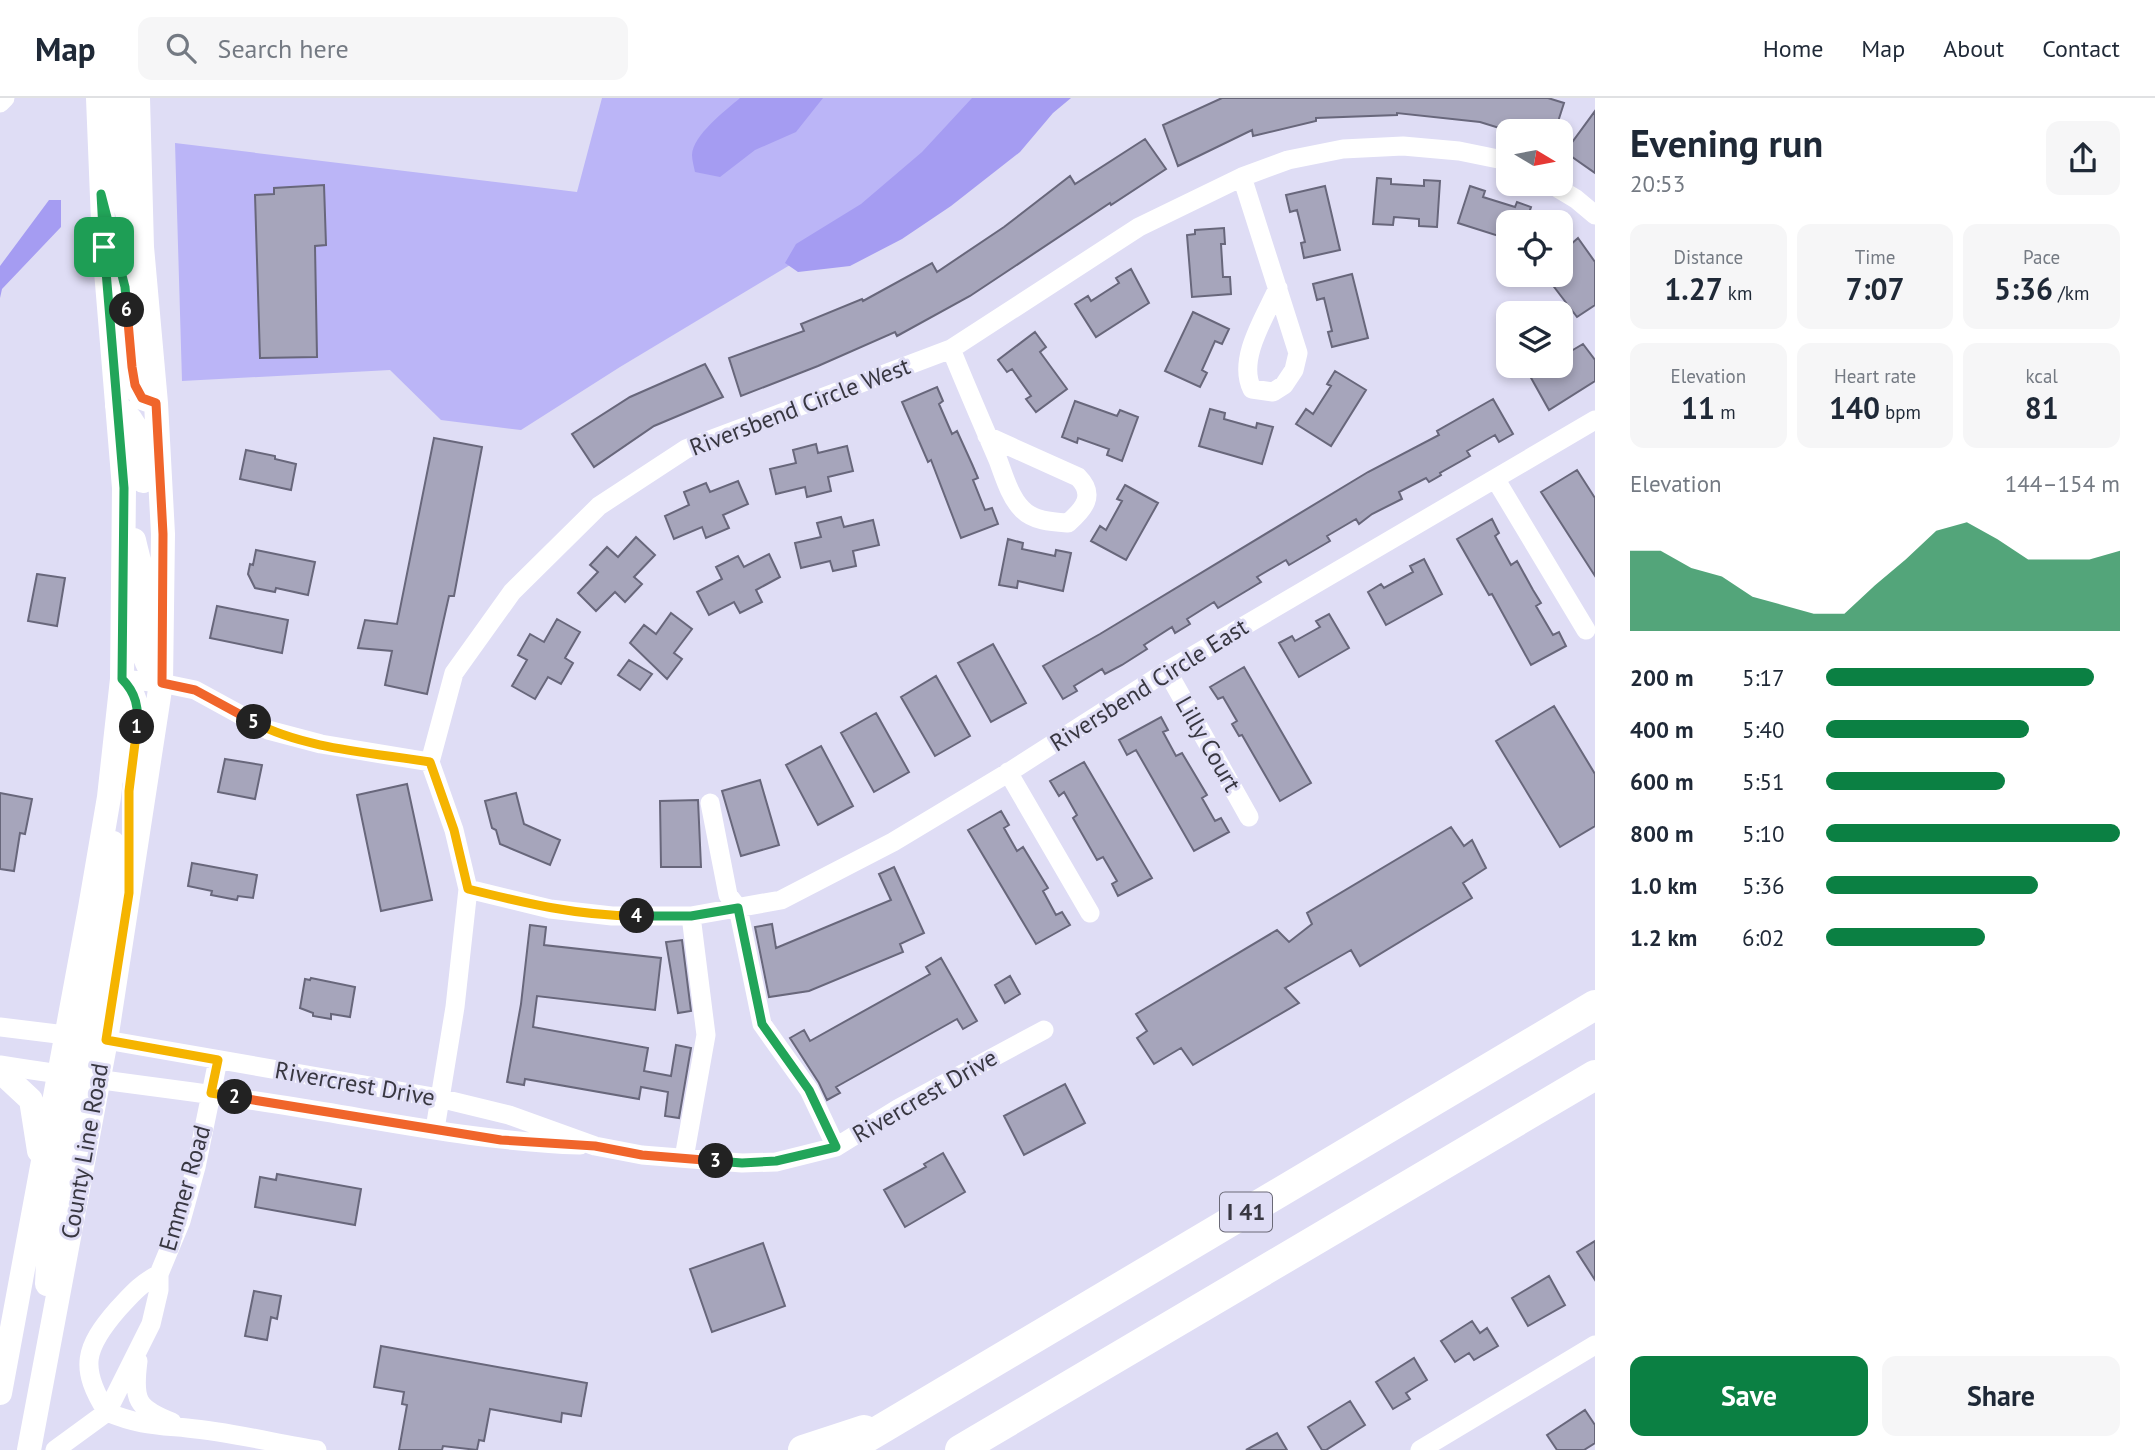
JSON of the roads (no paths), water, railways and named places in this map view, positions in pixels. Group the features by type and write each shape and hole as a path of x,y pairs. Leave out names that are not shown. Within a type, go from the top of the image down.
{"highway":[{"name":"I 41","path":"846,1450 1595,1005"},
{"name":"I 41","path":"960,1450 1595,1075"},
{"path":"803,1450 898,1419"}],"main road":[{"path":"29,1450 47,1362 50,1233 78,1078 74,1058 87,1038 114,869 109,797 122,679 124,488 101,194 98,98"},
{"path":"119,98 121,188 145,279"},
{"name":"County Line Road","path":"0,1392 41,1169 78,1078 129,893 162,683 163,567 156,403 145,279 138,98"},
{"path":"101,194 125,287 135,385 142,398 156,403"},
{"path":"117,406 156,403"},
{"path":"117,406 135,424 141,437 144,494 163,567"},
{"path":"124,488 143,581 141,643 151,672 162,683"},
{"path":"122,679 131,688 136,699 138,717 129,791 129,893"},
{"path":"0,1071 31,1100 41,1169"}],"street":[{"path":"0,103 5,98"},
{"name":"Riversbend Circle West","path":"430,762 454,673 512,592 599,506 686,449 951,349 1139,227 1242,177 1288,160 1343,149 1404,146 1459,151 1496,159"},
{"path":"1242,177 1278,288 1298,354 1294,370 1284,386 1273,392 1261,392 1252,388 1247,365 1278,288"},
{"path":"1571,196 1595,215"},
{"path":"951,349 987,436 1011,492 1022,510 1037,519 1068,523 1080,513 1088,497 1086,485 1078,477 987,436"},
{"name":"Riversbend Circle East","path":"691,916 781,900 891,843 1167,671 1595,420"},
{"path":"1496,480 1586,630"},
{"name":"Lilly Court","path":"1167,671 1249,817"},
{"path":"122,679 195,690 268,730 321,744 430,762 454,830 468,889 455,1007 435,1129"},
{"path":"1008,772 1090,913"},
{"path":"710,803 728,895 738,908 762,1024 809,1090 836,1147"},
{"path":"468,889 550,909 597,915 691,916 706,1035 684,1158"},
{"name":"Rivercrest Drive","path":"0,1027 87,1038 439,1098 509,1115 595,1146"},
{"name":"Rivercrest Drive","path":"0,1065 78,1078 211,1093 501,1140 595,1146 642,1155 742,1163 776,1161 836,1147 899,1108 1044,1030"},
{"name":"Emmer Road","path":"107,1412 151,1324 159,1290 159,1274 181,1222 196,1167 218,1060"},
{"name":"Emmer Road","path":"107,1412 93,1390 88,1362 92,1346 98,1331 141,1284 159,1274"},
{"path":"1420,1450 1586,1359 1595,1345"},
{"path":"139,1349 135,1389 137,1398 149,1413 186,1428"},
{"path":"55,1450 107,1412 155,1427 186,1428 317,1450"}]}
